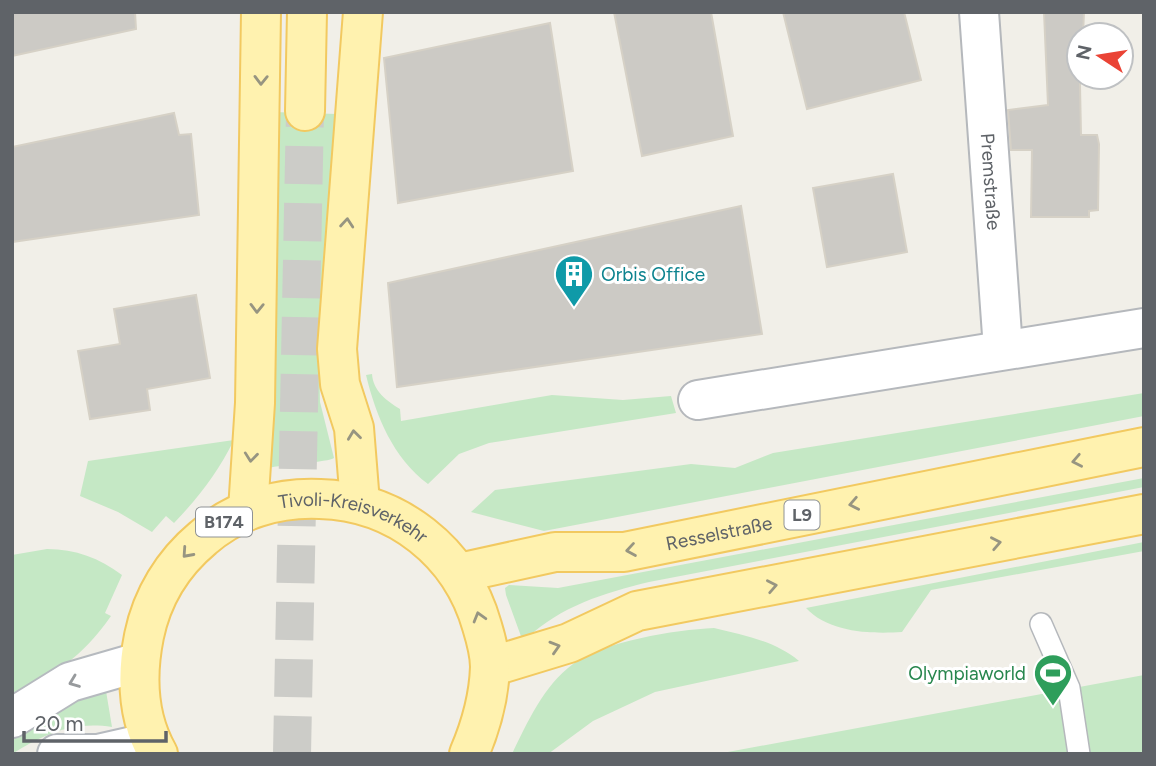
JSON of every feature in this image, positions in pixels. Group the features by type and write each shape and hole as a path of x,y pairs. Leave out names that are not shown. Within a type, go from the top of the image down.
{"main road":[{"name":"B174","path":"248,510 255,403 261,12"},
{"path":"305,111 307,12"},
{"path":"360,503 355,428 340,384 337,349 363,12"},
{"name":"Resselstraße","path":"459,573 555,552 624,552 1144,447"},
{"name":"Tivoli-Kreisverkehr","path":"154,748 142,713 139,662 147,624 163,583 198,542 217,526 248,510 299,498 360,503 389,514 429,538 459,573 474,600 489,650 490,667 483,722 469,754"},
{"path":"490,667 569,643 637,611 1144,514"}],"street":[{"name":"Premstraße","path":"979,12 1003,349"},
{"path":"698,400 1144,328"},
{"path":"12,718 70,682 139,662"},
{"path":"57,754 98,754 154,748"}],"lane":[{"path":"1041,624 1069,688 1079,754"}],"green space":[{"path":"273,112 337,114 319,353 320,402 334,458 268,468"},
{"path":"372,374 378,390 400,409 401,421 552,395 623,400 671,396 676,413 489,443 459,454 428,484 405,462 388,435 375,406 366,375"},
{"path":"1144,393 1144,416 544,531 471,512 495,490 691,464 735,468 773,453"},
{"path":"234,440 200,494 174,523 166,516 152,532 118,512 80,496 88,461"},
{"path":"1144,478 1144,487 632,586 568,609 526,639 522,639 506,595 505,588 509,585 558,588"},
{"path":"1144,542 1144,551 931,590 902,632 865,632 839,627 826,623 806,608"},
{"path":"47,549 87,556 122,575 105,613 111,616 100,631 78,654 55,672 12,698 12,555"},
{"path":"714,628 780,648 799,661 655,692 593,721 548,754 512,754 545,694 573,664 621,643 660,634"},
{"name":"Olympiaworld","path":"1144,675 1144,754 717,754"},
{"path":"106,691 112,727 84,726 59,731 12,754 12,740 58,707"}],"building":[{"path":"12,12 135,12 136,29 12,56"},
{"path":"614,12 711,12 733,136 642,156"},
{"path":"783,12 904,12 921,80 807,109"},
{"path":"1044,12 1084,12 1084,21 1065,21 1065,91 1080,91 1081,135 1097,135 1099,144 1098,210 1089,211 1089,217 1031,217 1032,150 1011,150 1008,110 1048,105"},
{"path":"550,23 573,171 398,203 384,58"},
{"path":"174,113 179,135 191,134 199,215 12,242 12,147"},
{"path":"893,174 907,252 827,267 813,188"},
{"name":"Orbis Office","path":"741,206 762,334 397,387 388,283"},
{"path":"196,295 210,378 147,389 150,410 90,419 78,351 120,344 114,309"}],"tunnel":[{"path":"292,754 305,111"}],"place":[{"name":"Orbis Office","path":"574,308"},
{"name":"Olympiaworld","path":"1053,707"}]}
